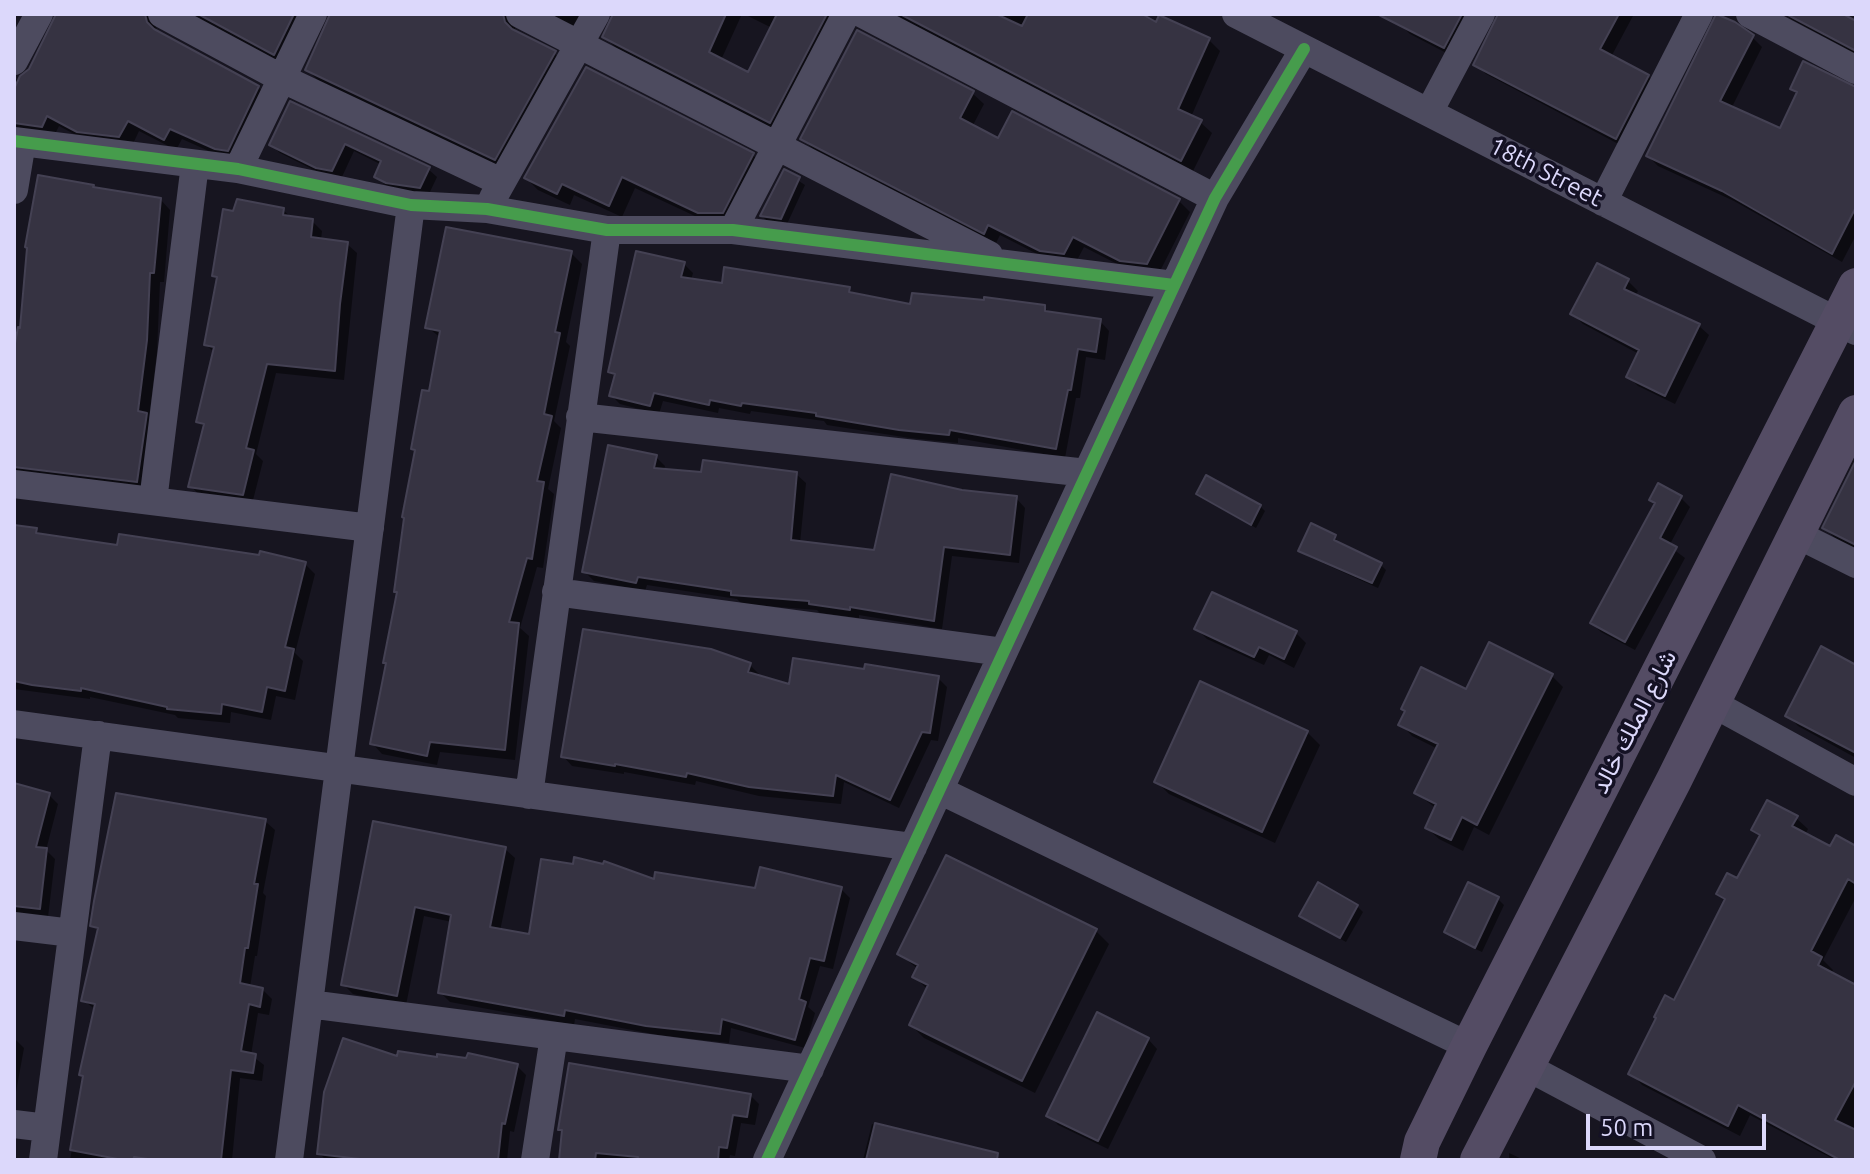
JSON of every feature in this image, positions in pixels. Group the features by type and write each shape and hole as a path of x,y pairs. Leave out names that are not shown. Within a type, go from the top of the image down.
{"main road":[{"name":"شارع الملك خالد","path":"1418,1160 1422,1142 1469,1046 1847,326 1856,286"},
{"path":"1478,1160 1712,703 1856,413"}],"street":[{"path":"14,61 39,14"},
{"path":"162,14 281,78 501,182"},
{"path":"238,169 313,14"},
{"path":"520,14 1007,265"},
{"path":"487,209 596,14"},
{"path":"733,230 846,14"},
{"path":"863,14 1215,198"},
{"name":"18th Street","path":"1236,14 1847,326"},
{"path":"1429,112 1481,14"},
{"path":"1603,202 1699,14"},
{"path":"1750,14 1856,70"},
{"path":"767,1160 1215,198 1304,49"},
{"path":"14,190 18,142 238,169 411,205 487,209 607,230 733,230 1174,285"},
{"path":"153,501 195,164"},
{"path":"289,1160 411,205"},
{"path":"529,795 607,230"},
{"path":"580,417 1087,473"},
{"path":"14,484 370,528"},
{"path":"1796,534 1856,564"},
{"path":"556,592 1003,652"},
{"path":"1712,703 1856,782"},
{"path":"14,724 913,847"},
{"path":"43,1160 98,735"},
{"path":"939,790 1469,1046"},
{"path":"14,926 72,933"},
{"path":"309,1004 810,1069"},
{"path":"535,1160 554,1036"},
{"path":"1527,1067 1702,1160"},
{"path":"14,1124 47,1128"}],"building":[{"path":"56,14 145,14 147,22 154,29 259,86 228,151 215,149 170,129 164,140 128,121 119,137 77,132 47,116 42,127 14,123 14,89 20,76 29,69"},
{"path":"198,14 294,14 274,55"},
{"path":"330,14 503,14 505,22 512,29 556,51 495,160 305,70"},
{"path":"613,14 726,14 709,52 748,72 777,14 827,14 770,123 602,37"},
{"path":"900,14 996,14 1022,26 1028,14 1142,14 1156,22 1159,15 1210,38 1178,109 1202,120 1181,161"},
{"path":"1377,14 1462,14 1444,48"},
{"path":"1498,14 1619,14 1600,49 1649,75 1616,139 1473,65"},
{"path":"1716,14 1754,35 1720,101 1780,128 1797,92 1790,89 1803,61 1856,87 1856,207 1832,254 1722,191 1646,156"},
{"path":"1786,14 1843,14 1856,21 1856,51"},
{"path":"857,30 974,91 960,118 998,138 1012,111 1180,199 1147,264 1120,261 1073,237 1064,254 1040,251 988,225 984,234 800,139"},
{"path":"586,67 754,153 723,213 698,213 622,177 609,206 562,184 557,194 524,178"},
{"path":"290,101 430,167 420,188 386,183 374,177 381,161 345,144 332,171 316,168 269,145"},
{"path":"784,169 800,177 781,219 760,216"},
{"path":"38,175 161,198 154,273 150,273 147,340 138,411 147,413 137,482 14,467 14,349 20,328 25,247"},
{"path":"237,199 284,208 283,215 313,219 311,237 348,242 335,371 267,364 246,448 254,450 243,495 188,487 204,424 196,422 214,347 204,345 217,277 212,276 223,209 233,211"},
{"path":"446,227 572,251 555,332 560,333 544,414 552,416 537,481 544,482 532,559 527,558 509,622 519,623 505,750 430,742 427,756 370,744 397,592 394,592 402,517 415,450 411,449 422,390 429,391 440,331 425,328"},
{"path":"636,251 685,262 681,277 722,283 724,267 850,287 849,292 910,304 912,293 984,300 984,297 1045,305 1045,311 1101,319 1096,352 1078,349 1056,449 950,430 949,435 899,430 816,416 816,413 742,403 741,406 710,400 709,405 654,393 650,406 609,396 615,374 608,372"},
{"path":"1597,263 1629,279 1624,289 1700,324 1665,396 1626,377 1639,350 1570,314"},
{"path":"608,445 657,455 654,468 701,472 703,460 797,472 791,540 874,550 891,474 962,490 1017,496 1010,555 944,547 934,621 850,607 850,610 809,604 809,601 731,595 731,591 638,577 636,583 582,572"},
{"path":"1856,460 1856,545 1822,528"},
{"path":"1206,475 1261,505 1251,525 1196,494"},
{"path":"1658,483 1682,496 1660,538 1677,547 1625,642 1590,623 1655,503 1649,500"},
{"path":"1311,523 1336,535 1334,540 1382,563 1372,583 1298,551"},
{"path":"14,525 37,528 36,533 117,545 119,534 259,555 260,551 306,562 285,647 294,649 285,691 267,687 262,712 222,704 221,714 167,709 81,688 81,691 14,681"},
{"path":"1212,592 1297,631 1284,659 1259,647 1254,657 1194,629"},
{"path":"583,629 711,649 751,663 748,672 789,684 793,658 864,669 865,664 939,676 930,733 922,732 890,800 836,775 833,796 749,787 687,773 686,777 561,757"},
{"path":"1489,642 1553,674 1477,825 1462,817 1451,840 1425,828 1436,804 1414,793 1438,744 1398,725 1405,711 1401,709 1421,667 1466,689"},
{"path":"1821,646 1856,665 1856,753 1785,716"},
{"path":"1200,681 1308,731 1262,832 1154,782"},
{"path":"14,783 50,793 36,847 47,848 40,909 14,906"},
{"path":"116,793 266,819 254,884 258,884 248,948 245,948 240,983 263,988 260,1007 249,1004 241,1051 256,1054 253,1073 231,1070 221,1160 134,1157 133,1160 123,1160 70,1150 83,1076 79,1075 95,1004 81,1001 98,928 90,926"},
{"path":"1767,800 1798,816 1792,826 1830,846 1836,835 1856,846 1856,884 1848,879 1811,951 1822,957 1818,965 1856,985 1856,1081 1835,1120 1856,1130 1856,1160 1840,1160 1738,1105 1728,1126 1628,1074 1665,995 1674,1000 1725,899 1716,894 1727,873 1737,878 1760,835 1751,830"},
{"path":"373,821 506,847 490,927 529,934 541,859 573,864 574,857 603,864 604,861 654,879 655,872 755,888 760,867 842,887 824,961 810,958 799,999 806,1002 795,1040 722,1019 720,1034 646,1026 565,1010 564,1016 438,993 451,915 415,907 397,996 341,985"},
{"path":"946,855 1097,929 1022,1081 909,1025 928,985 912,977 918,965 897,954"},
{"path":"1318,882 1358,905 1340,938 1299,916"},
{"path":"1468,882 1499,897 1475,948 1444,932"},
{"path":"1097,1012 1149,1038 1098,1141 1046,1116"},
{"path":"343,1038 397,1056 398,1051 466,1058 468,1053 518,1064 505,1124 502,1123 498,1160 369,1160 317,1154 324,1092"},
{"path":"569,1063 751,1094 747,1117 733,1115 727,1148 719,1147 718,1160 637,1160 638,1157 596,1153 595,1160 559,1160 562,1130 558,1130"},
{"path":"875,1123 998,1153 997,1160 866,1160"}],"cycle path":[{"path":"767,1160 1215,198 1304,49"},
{"path":"14,141 238,169 411,205 487,209 607,230 733,230 1174,285"}]}
